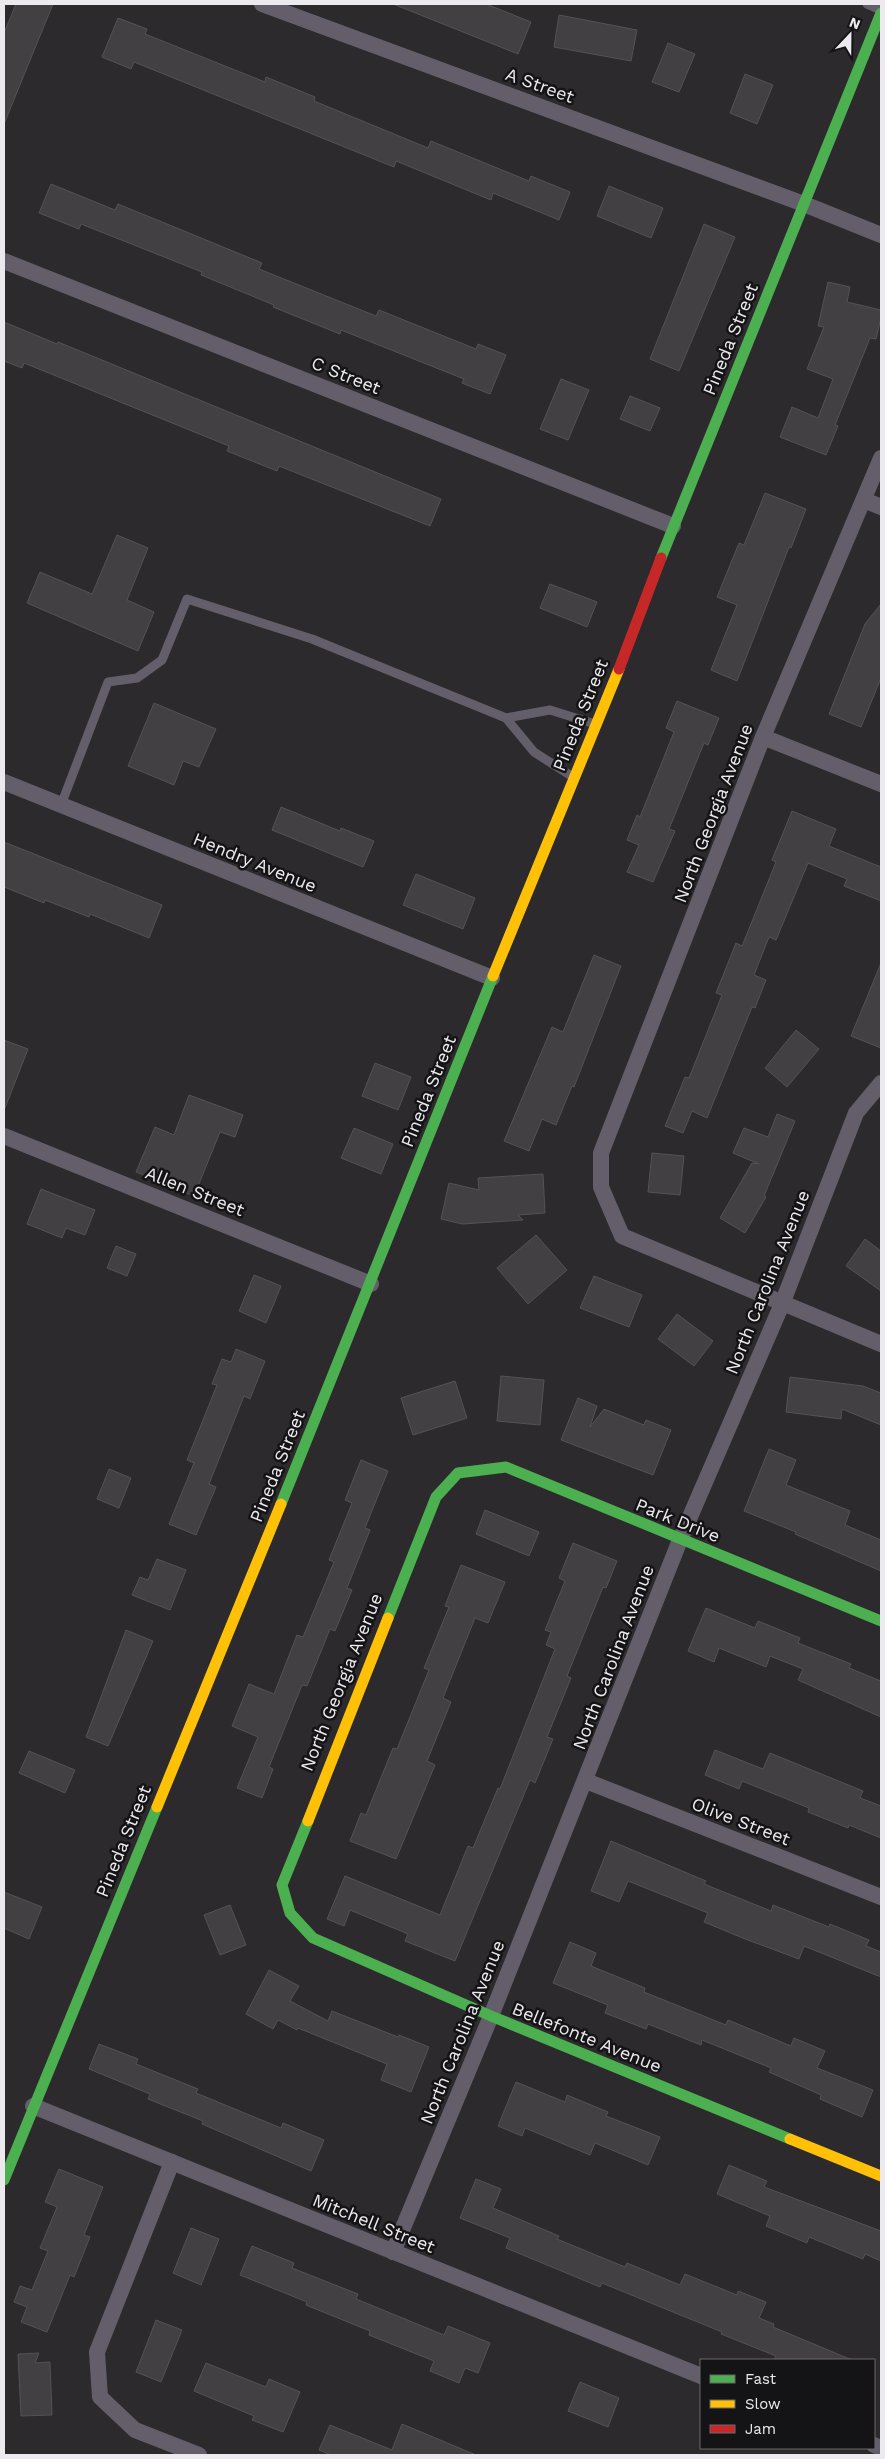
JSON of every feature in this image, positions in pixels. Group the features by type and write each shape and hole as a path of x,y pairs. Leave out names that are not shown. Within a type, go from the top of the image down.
{"street":[{"name":"A Street","path":"262,4 804,204 881,235"},
{"name":"Pineda Street","path":"4,2180 371,1284 492,978 637,624 673,526 881,12"},
{"name":"C Street","path":"4,261 673,526"},
{"name":"North Georgia Avenue","path":"782,1304 622,1236 600,1187 601,1153 764,737 881,458"},
{"path":"864,500 881,508"},
{"path":"764,737 881,784"},
{"name":"Hendry Avenue","path":"4,782 492,978"},
{"name":"North Carolina Avenue","path":"393,2252 586,1781 680,1540 782,1304 856,1113 881,1083"},
{"name":"Allen Street","path":"4,1136 371,1284"},
{"path":"782,1304 881,1344"},
{"name":"Park Drive","path":"458,1474 506,1467 881,1621"},
{"name":"North Georgia Avenue","path":"290,1913 282,1885 436,1496 458,1474"},
{"name":"Olive Street","path":"586,1781 881,1897"},
{"name":"Bellefonte Avenue","path":"290,1913 313,1938 491,2016 881,2176"},
{"name":"Mitchell Street","path":"33,2106 700,2376"},
{"path":"172,2162 97,2352 100,2397 135,2430 199,2455"}],"lane":[{"path":"867,4 881,12"},
{"path":"61,805 108,682 137,678 162,660 187,599 312,639 506,718 534,752 574,777"},
{"path":"506,718 550,710 596,724"}],"building":[{"path":"16,4 53,4 4,124 4,33"},
{"path":"393,4 486,4 531,22 518,54"},
{"path":"559,15 637,30 631,61 554,47"},
{"path":"118,18 147,29 145,34 265,82 266,77 315,97 314,101 428,148 431,141 529,181 531,176 570,192 559,220 493,193 491,200 396,161 394,167 134,62 131,69 102,57"},
{"path":"668,43 695,54 679,92 652,82"},
{"path":"745,74 773,85 757,124 730,113"},
{"path":"51,184 115,210 118,204 262,263 259,269 376,316 379,310 476,349 478,344 506,355 490,394 462,383 464,379 341,330 340,334 273,307 274,305 201,275 202,272 81,224 79,229 39,213"},
{"path":"609,186 663,208 651,238 597,216"},
{"path":"704,224 735,237 679,371 650,359"},
{"path":"828,282 850,287 847,302 881,310 881,318 876,339 870,338 835,425 838,426 826,455 780,437 792,407 818,418 833,379 807,369 824,327 818,326"},
{"path":"4,322 57,344 58,342 441,499 430,526 279,466 277,471 227,451 229,446 24,363 22,368 4,361"},
{"path":"561,379 589,390 568,440 540,429"},
{"path":"630,396 660,408 650,431 620,419"},
{"path":"765,493 806,509 791,548 789,547 737,681 711,670 737,605 717,597 739,543 744,545"},
{"path":"117,535 148,548 127,600 154,612 138,651 27,603 40,572 92,594"},
{"path":"550,584 597,602 587,627 540,608"},
{"path":"881,604 881,678 861,727 829,714 865,624"},
{"path":"677,701 719,718 708,745 704,743 669,829 675,831 653,882 627,872 639,845 627,840 637,815 640,817 674,732 666,728"},
{"path":"154,703 216,729 199,767 183,761 174,785 128,766"},
{"path":"281,807 340,831 341,828 374,841 363,867 272,830"},
{"path":"792,811 836,829 829,846 881,867 881,901 844,886 847,879 808,863 776,940 769,937 754,975 766,980 755,1008 752,1007 707,1118 692,1111 683,1133 665,1126 685,1077 689,1078 722,995 716,993 736,943 742,946 776,862 772,860"},
{"path":"4,842 162,905 149,938 90,914 89,917 45,900 44,903 4,887"},
{"path":"416,874 475,898 463,929 403,905"},
{"path":"594,955 621,966 574,1087 572,1086 556,1125 542,1119 529,1151 504,1141 552,1027 563,1032"},
{"path":"881,963 881,1048 851,1036"},
{"path":"796,1030 819,1049 787,1087 765,1068"},
{"path":"4,1040 28,1049 5,1108 4,1108"},
{"path":"375,1063 411,1077 398,1110 362,1096"},
{"path":"189,1095 243,1115 235,1137 220,1132 194,1196 136,1172 155,1127 174,1135"},
{"path":"777,1114 795,1121 764,1196 766,1197 745,1233 720,1218 752,1163 759,1164 733,1153 744,1128 768,1137"},
{"path":"354,1128 393,1144 381,1174 341,1158"},
{"path":"652,1153 684,1156 680,1195 648,1192"},
{"path":"543,1174 545,1213 518,1215 523,1220 462,1224 441,1219 449,1183 479,1190 478,1178"},
{"path":"41,1189 95,1210 85,1235 66,1228 62,1238 27,1224"},
{"path":"536,1235 567,1270 528,1304 497,1268"},
{"path":"865,1239 881,1251 881,1291 846,1266"},
{"path":"116,1246 136,1254 127,1276 107,1268"},
{"path":"254,1275 281,1286 266,1323 239,1311"},
{"path":"594,1276 642,1295 629,1327 580,1308"},
{"path":"677,1314 713,1341 694,1366 658,1339"},
{"path":"236,1349 265,1361 250,1399 244,1396 209,1484 216,1487 196,1535 169,1524 194,1463 187,1460 217,1385 212,1384 222,1359 231,1362"},
{"path":"501,1376 544,1380 540,1425 497,1421"},
{"path":"790,1377 863,1386 881,1393 881,1425 842,1409 841,1419 786,1412"},
{"path":"455,1381 467,1418 413,1435 401,1398"},
{"path":"578,1398 597,1406 590,1427 604,1409 644,1425 646,1420 671,1430 653,1475 561,1440"},
{"path":"769,1449 796,1460 786,1485 850,1511 845,1525 881,1540 881,1571 795,1534 796,1532 744,1511"},
{"path":"361,1460 388,1471 365,1528 370,1530 347,1588 352,1590 335,1631 330,1629 307,1686 302,1685 269,1767 273,1769 262,1798 237,1788 258,1737 232,1726 249,1684 274,1694 297,1635 303,1637 334,1562 329,1560 352,1503 345,1500"},
{"path":"109,1469 131,1478 119,1508 97,1499"},
{"path":"485,1510 539,1532 529,1556 476,1534"},
{"path":"573,1543 617,1561 606,1588 603,1587 567,1676 571,1678 547,1737 553,1739 535,1783 530,1780 455,1961 405,1941 408,1934 350,1910 344,1926 327,1919 345,1876 440,1915 468,1846 473,1848 498,1788 500,1789 555,1649 546,1645 551,1632 545,1630 565,1581 559,1578"},
{"path":"157,1559 186,1570 170,1610 132,1595 140,1577 148,1580"},
{"path":"461,1565 505,1582 488,1623 475,1618 443,1698 451,1702 427,1761 435,1765 396,1859 350,1841 361,1813 366,1815 393,1748 397,1749 429,1670 424,1668 449,1607 445,1606"},
{"path":"706,1608 755,1628 758,1621 800,1638 798,1643 851,1664 849,1668 881,1681 881,1717 798,1680 803,1669 770,1656 766,1667 719,1648 714,1662 688,1651"},
{"path":"126,1630 153,1641 108,1746 86,1737"},
{"path":"715,1750 763,1769 770,1753 863,1791 860,1798 881,1806 881,1838 849,1825 848,1828 808,1812 809,1808 742,1781 739,1789 705,1775"},
{"path":"29,1751 75,1770 65,1793 19,1773"},
{"path":"611,1841 706,1881 704,1884 771,1911 773,1905 829,1927 830,1924 869,1940 866,1946 881,1952 881,1977 804,1946 799,1959 745,1939 704,1922 708,1913 628,1881 619,1902 591,1891"},
{"path":"4,1892 42,1907 29,1939 4,1928"},
{"path":"230,1905 246,1945 220,1955 204,1915"},
{"path":"570,1942 596,1953 591,1966 645,1988 644,1992 726,2025 728,2020 791,2046 794,2038 825,2051 817,2068 873,2090 862,2117 820,2099 821,2095 769,2072 771,2068 702,2040 701,2045 648,2024 646,2029 605,2013 608,2005 553,1983"},
{"path":"269,1970 299,1986 290,2001 328,2021 332,2011 429,2047 411,2092 381,2080 387,2064 298,2028 297,2030 278,2020 273,2029 246,2014"},
{"path":"99,2044 138,2059 136,2064 198,2089 196,2093 281,2128 283,2123 324,2140 311,2171 202,2124 203,2121 148,2099 150,2094 89,2069"},
{"path":"516,2082 565,2102 567,2095 608,2112 606,2116 660,2137 648,2165 595,2143 590,2155 525,2128 522,2136 498,2126"},
{"path":"729,2165 767,2181 764,2187 881,2231 881,2261 865,2254 863,2259 809,2237 807,2243 766,2226 770,2216 717,2194"},
{"path":"59,2169 103,2187 84,2235 90,2237 74,2277 70,2275 47,2332 21,2322 27,2307 14,2302 20,2286 32,2290 48,2251 40,2248 57,2207 45,2202"},
{"path":"476,2179 501,2189 493,2208 559,2236 557,2239 625,2267 627,2263 680,2285 685,2274 737,2295 738,2291 766,2302 759,2318 774,2324 773,2327 850,2359 774,2359 776,2356 721,2334 722,2332 602,2283 600,2287 506,2248 510,2238 460,2218"},
{"path":"191,2228 219,2239 201,2285 173,2273"},
{"path":"252,2246 294,2263 292,2268 358,2294 356,2299 444,2335 448,2326 490,2343 478,2373 465,2368 459,2383 430,2371 434,2361 369,2335 370,2331 306,2305 307,2302 240,2275"},
{"path":"156,2320 182,2330 161,2382 136,2372"},
{"path":"39,2353 35,2363 50,2362 52,2415 21,2416 18,2354"},
{"path":"206,2363 266,2387 269,2379 300,2392 283,2432 252,2420 254,2416 194,2391"},
{"path":"580,2382 619,2398 608,2427 568,2411"},
{"path":"402,2424 476,2455 331,2455 319,2450 330,2425 392,2450"}],"traffic: fast":[{"path":"661,558 881,13"},
{"path":"281,1504 493,976"},
{"path":"388,1618 436,1497 458,1473 506,1467 881,1621"},
{"path":"4,2180 157,1807"},
{"path":"308,1821 282,1885 290,1913 313,1938 491,2016 790,2139"}],"traffic: slow":[{"path":"493,976 619,669"},
{"path":"157,1807 281,1504"},
{"path":"308,1821 388,1618"},
{"path":"790,2139 881,2176"}],"traffic: jam":[{"path":"619,669 661,558"}]}
